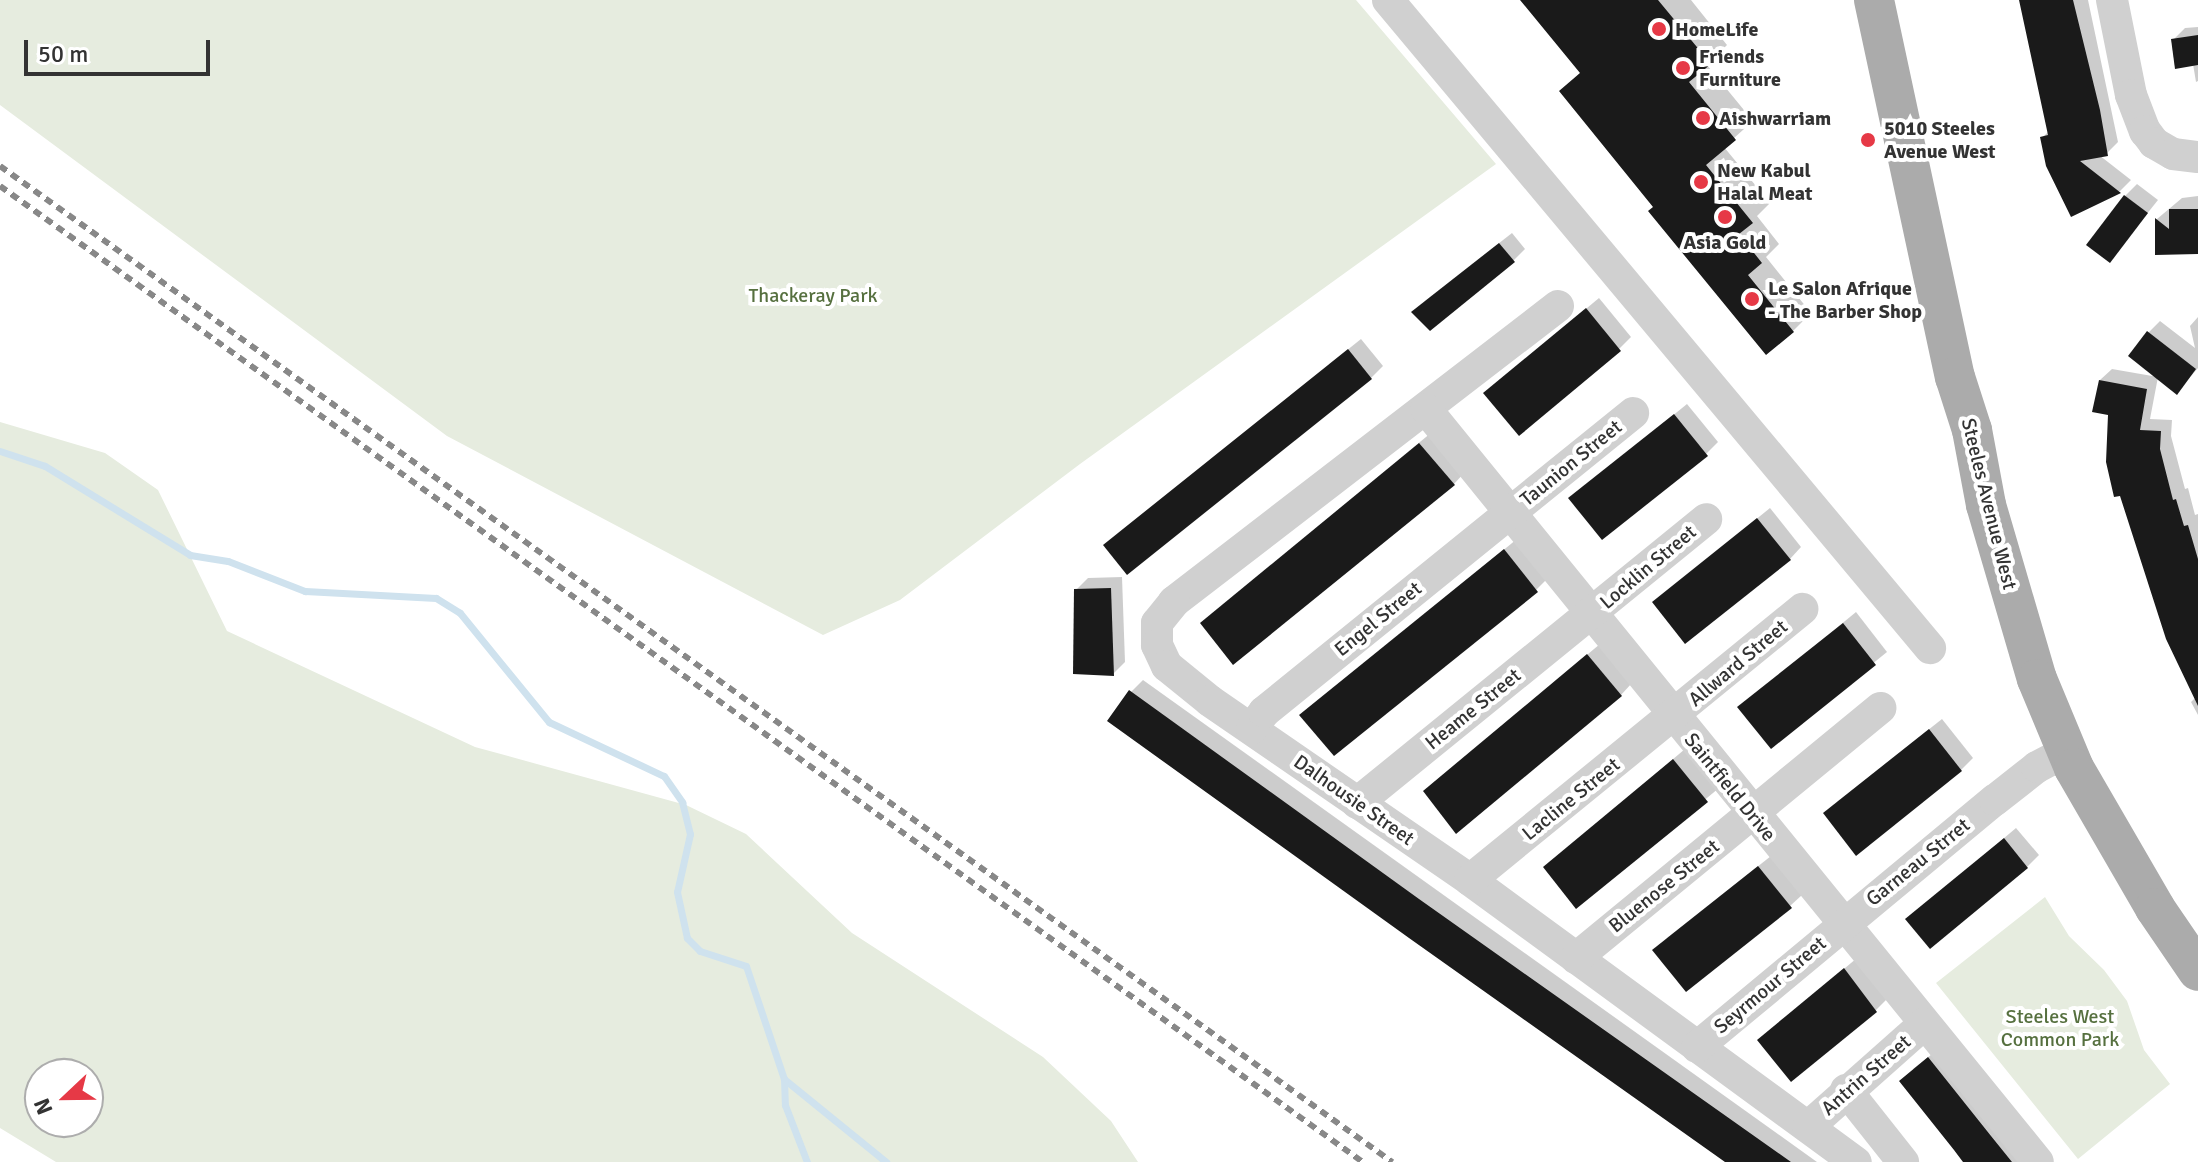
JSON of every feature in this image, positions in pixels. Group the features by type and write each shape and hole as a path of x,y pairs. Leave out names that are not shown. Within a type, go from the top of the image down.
{"main road":[{"name":"Steeles Avenue West","path":"1874,0 1986,505 2037,679 2067,751 2155,908 2198,971"}],"street":[{"path":"1388,0 1930,648"},
{"path":"2112,0 2131,95 2145,131 2154,143 2173,154 2198,157"},
{"path":"1426,409 1558,306"},
{"name":"Saintfield Drive","path":"1426,409 1590,615 2038,1162"},
{"name":"Dalhousie Street","path":"1426,409 1174,602 1157,623 1157,645 1167,666 1210,701 1470,880 1856,1162"},
{"name":"Taunion Street","path":"1508,514 1633,413"},
{"name":"Engel Street","path":"1252,728 1264,712 1508,514"},
{"name":"Locklin Street","path":"1590,615 1706,519"},
{"name":"Allward Street","path":"1673,717 1802,609"},
{"name":"Heame Street","path":"1357,803 1590,615"},
{"name":"Bluenose Street","path":"1576,958 1880,708"},
{"name":"Lacline Street","path":"1470,880 1673,717"},
{"name":"Garneau Strret","path":"1843,925 2037,767 2067,751"},
{"name":"Seyrmour Street","path":"1697,1047 1843,925"},
{"name":"Antrin Street","path":"1808,1127 1846,1090 1924,1024"},
{"path":"1846,1090 1903,1162"}],"green space":[{"name":"Thackeray Park","path":"0,0 1356,0 1496,164 1080,464 900,600 823,635 447,436 0,105"},
{"path":"0,422 105,453 158,490 227,631 475,747 686,805 746,834 852,933 1043,1057 1111,1121 1138,1162 56,1162 0,1128"},
{"name":"Steeles West Common Park","path":"2045,897 2069,936 2104,970 2127,1001 2144,1050 2170,1084 2078,1159 1936,983"}],"building":[{"path":"1520,0 1658,0 1711,64 1689,82 1736,140 1706,165 1753,223 1739,234 1762,263 1748,275 1794,332 1766,355 1648,211 1653,207 1559,91 1580,73"},
{"path":"2019,0 2073,0 2108,156 2080,161 2121,193 2071,217 2046,166 2040,137 2048,135"},
{"path":"2198,35 2198,65 2175,69 2171,39"},
{"path":"2124,195 2148,213 2110,263 2086,245"},
{"path":"2169,209 2198,209 2198,254 2155,255 2155,218 2169,229"},
{"path":"1499,243 1515,262 1430,331 1411,312"},
{"path":"1586,308 1621,351 1519,436 1483,393"},
{"path":"2147,331 2196,369 2177,395 2128,356"},
{"path":"1348,349 1372,379 1127,575 1103,545"},
{"path":"2099,380 2147,389 2140,430 2161,431 2160,449 2173,500 2176,499 2184,526 2188,525 2198,559 2198,706 2166,639 2120,496 2114,497 2106,462 2108,415 2092,412"},
{"path":"1674,414 1708,456 1602,540 1568,498"},
{"path":"1419,443 1455,485 1233,665 1200,623"},
{"path":"1757,518 1791,560 1685,644 1652,602"},
{"path":"1504,549 1538,592 1334,756 1299,715"},
{"path":"1111,588 1114,676 1073,674 1074,589"},
{"path":"1843,623 1876,665 1771,749 1737,707"},
{"path":"1587,654 1622,696 1456,834 1423,791"},
{"path":"1129,690 1791,1162 1725,1162 1409,938 1107,721"},
{"path":"1929,729 1962,771 1856,856 1823,813"},
{"path":"1673,759 1708,802 1576,909 1543,867"},
{"path":"2004,838 2028,868 1930,949 1905,919"},
{"path":"1758,866 1792,908 1686,992 1652,950"},
{"path":"1844,968 1877,1012 1791,1082 1757,1040"},
{"path":"1928,1057 2012,1162 1963,1162 1899,1081"}],"waterway":[{"path":"0,451 45,466 190,555 228,561 305,591 436,598 460,613 549,722 664,776 682,802 690,834 677,892 687,938 700,951 746,966 784,1079 886,1162"},
{"path":"784,1079 785,1105 807,1162"}],"railway":[{"path":"0,166 1392,1162"},
{"path":"0,186 1363,1162"}],"place":[{"name":"HomeLife","path":"1659,29"},
{"name":"Friends Furniture","path":"1683,68"},
{"name":"Aishwarriam","path":"1703,118"},
{"name":"5010 Steeles Avenue West","path":"1868,140"},
{"name":"New Kabul Halal Meat","path":"1701,182"},
{"name":"Asia Gold","path":"1725,217"},
{"name":"Le Salon Afrique - The Barber Shop","path":"1752,299"}]}
